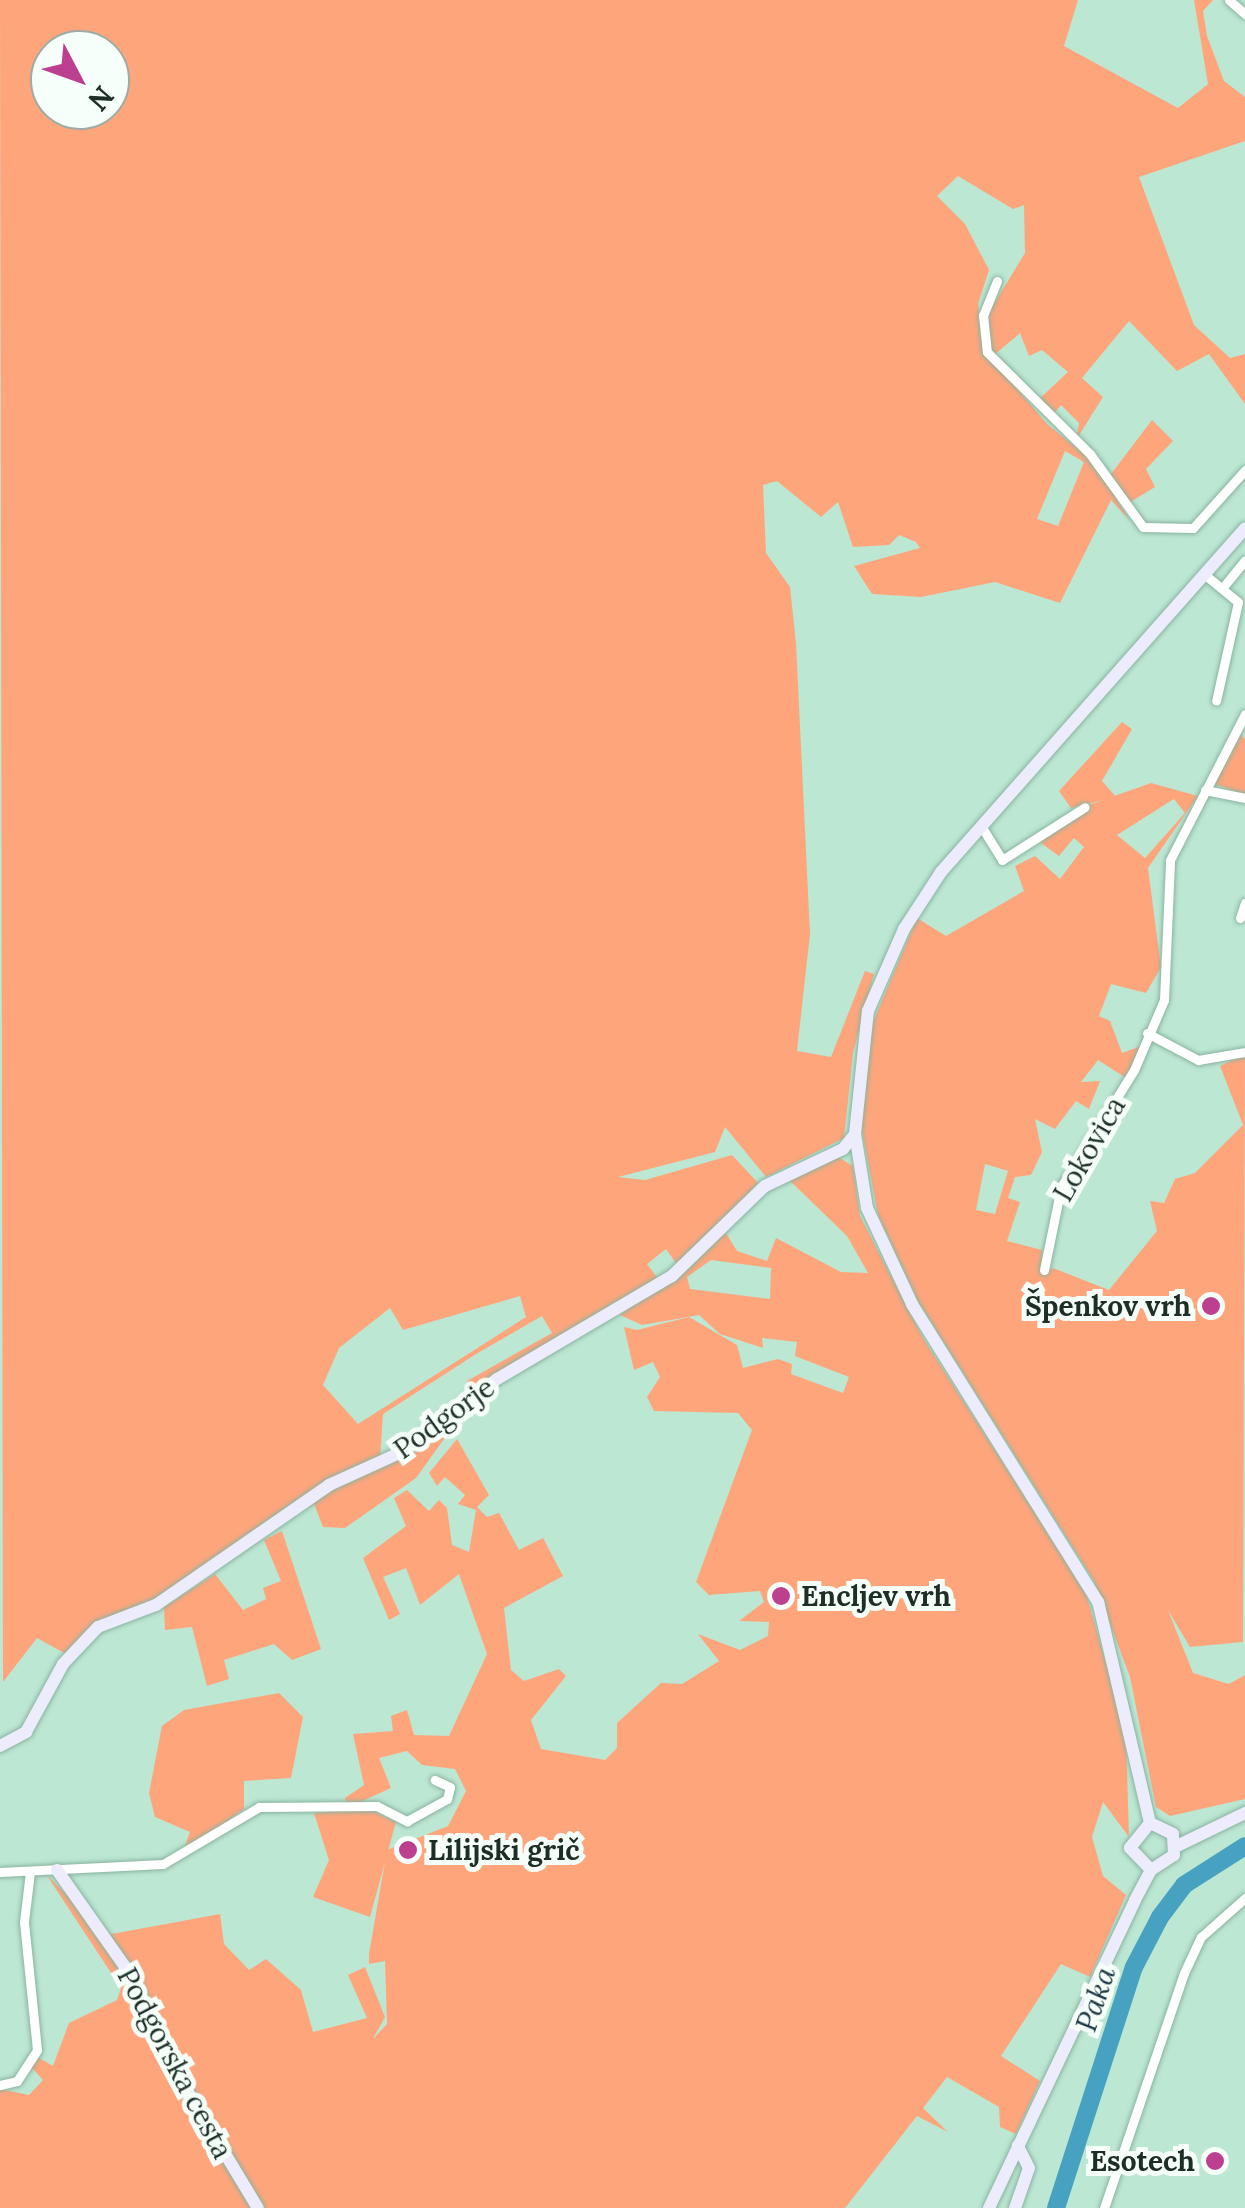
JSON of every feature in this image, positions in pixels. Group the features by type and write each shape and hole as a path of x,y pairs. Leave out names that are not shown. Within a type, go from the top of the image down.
{"main road":[{"path":"1177,1846 1150,1824 1098,1602 912,1304 867,1208 854,1134 861,1054 882,976 940,872 1245,528"},
{"name":"Podgorje","path":"0,1746 26,1732 64,1664 98,1627 156,1605 329,1485 404,1451 497,1378 672,1276 765,1186 843,1149 854,1134"},
{"path":"988,2208 1151,1870 1170,1864 1177,1846 1245,1814"},
{"path":"1150,1824 1130,1848 1151,1870"},
{"name":"Podgorska cesta","path":"57,1870 133,1978 171,2064 258,2208"},
{"path":"1015,2208 1029,2168 1018,2146"}],"street":[{"path":"1229,0 1245,14"},
{"path":"997,281 982,315 987,352 1090,454 1143,527 1193,528 1245,470"},
{"path":"1224,586 1245,560"},
{"path":"1204,574 1224,586 1238,602 1238,635 1216,701"},
{"path":"1238,635 1245,646"},
{"name":"Lokovica","path":"1044,1270 1061,1188 1147,1033 1167,989 1166,872 1245,714"},
{"path":"1205,790 1245,798"},
{"path":"981,826 1002,860 1085,807"},
{"path":"1240,918 1245,904"},
{"path":"1147,1033 1198,1060 1245,1052"},
{"path":"0,1872 163,1864 259,1807 376,1806 407,1821 447,1799 450,1787 435,1780"},
{"path":"0,2085 24,2073 39,2036 24,1922 30,1872"},
{"path":"1104,2208 1184,1973 1200,1937 1245,1898"}],"shaded area":[{"path":"0,0 1078,0 1064,46 1178,108 1208,84 1194,0 1213,0 1203,11 1207,36 1224,81 1245,97 1245,141 1139,177 1194,325 1230,358 1245,354 1245,404 1209,354 1177,371 1129,321 1082,378 1103,397 1076,440 1079,423 1061,405 1049,419 1037,401 1068,372 1042,350 1029,356 1020,333 993,356 984,320 1025,253 1024,205 1013,209 958,176 937,196 965,224 989,270 978,304 984,350 1047,424 1093,461 1130,521 1111,500 1060,603 995,582 921,597 872,594 854,566 920,548 916,542 899,535 889,545 853,547 838,502 821,517 777,481 763,485 766,553 790,587 796,643 810,934 797,1051 831,1057 865,971 874,974 853,1053 844,1138 766,1177 725,1127 715,1152 618,1177 645,1180 732,1155 758,1183 678,1266 666,1249 647,1264 659,1280 474,1390 467,1381 552,1333 542,1316 383,1414 380,1460 183,1587 86,1631 66,1654 37,1638 3,1682","holes":["1065,451 1084,462 1058,526 1037,519","520,1296 526,1317 358,1424 323,1385 339,1348 390,1308 403,1330"]},
{"path":"1152,420 1173,441 1146,469 1155,487 1127,504 1108,478"},
{"path":"1122,722 1132,729 1102,781 1116,797 1071,808 1059,791"},
{"path":"1239,733 1245,739 1245,795 1212,783"},
{"path":"1151,783 1198,796 1148,868 1161,967 1146,993 1111,984 1099,1016 1110,1021 1122,1053 1141,1046 1126,1078 1098,1060 1081,1082 1100,1081 1089,1109 1076,1101 1055,1129 1035,1119 1042,1152 1031,1175 1015,1177 1008,1198 1020,1202 1007,1241 1042,1250 1041,1273 1053,1268 1109,1290 1157,1231 1150,1201 1164,1203 1175,1179 1195,1173 1243,1125 1220,1066 1245,1054 1243,1642 1190,1647 1168,1610 1193,1673 1229,1684 1245,1675 1245,1799 1170,1816 1156,1807 1130,1677 1094,1581 919,1303 878,1215 860,1120 868,1034 917,918 946,936 1024,891 1015,866 1035,856 1060,879 1084,847 1074,838 1059,856 1041,843 1072,811","holes":["1174,799 1185,813 1145,858 1117,835","985,1164 1008,1171 995,1214 976,1210"]},
{"path":"838,1157 853,1166 860,1216 923,1338 1086,1593 1126,1734 1129,1837 1103,1802 1092,1837 1103,1876 1126,1895 1090,1977 1061,1964 1001,2056 1040,2081 1016,2134 1000,2127 999,2107 947,2077 923,2108 948,2132 917,2116 845,2208 0,2208 0,2089 29,2095 43,2080 30,2066 36,2056 53,2066 69,2023 117,2000 121,1988 46,1874 106,1935 220,1914 224,1944 249,1970 266,1959 301,1990 313,2032 367,2018 348,1975 365,1967 385,2017 373,2039 387,2024 385,1961 369,1964 369,1954 387,1850 448,1826 466,1791 455,1769 422,1765 407,1751 379,1758 391,1788 347,1808 345,1798 364,1785 353,1734 393,1731 391,1716 407,1710 414,1735 449,1736 487,1654 459,1574 420,1605 406,1568 383,1577 400,1614 389,1620 363,1558 406,1526 394,1498 407,1490 429,1511 439,1500 447,1508 452,1545 469,1552 476,1510 458,1504 465,1495 445,1477 437,1486 429,1473 457,1439 489,1495 477,1507 487,1517 499,1513 519,1550 543,1538 563,1576 504,1608 511,1670 524,1681 559,1669 566,1676 531,1720 541,1749 605,1760 617,1748 617,1723 661,1683 682,1684 719,1661 698,1634 740,1650 768,1636 769,1622 739,1621 764,1602 760,1591 709,1595 696,1582 752,1430 738,1413 654,1411 647,1397 660,1377 653,1362 634,1370 624,1327 637,1330 689,1317 737,1345 743,1368 778,1359 792,1364 791,1374 843,1393 849,1377 795,1356 797,1342 762,1338 763,1348 720,1334 699,1315 642,1325 620,1315 726,1233 737,1251 767,1261 776,1238 841,1272 868,1273 847,1236 785,1176","holes":["711,1260 771,1268 770,1299 690,1289 687,1277"]},
{"path":"462,1414 416,1478 345,1528 323,1527 313,1501"},
{"path":"282,1531 321,1649 292,1660 274,1644 224,1660 229,1679 207,1686 192,1627 165,1630 164,1607 215,1574 243,1610 266,1599 263,1588 281,1581 264,1540"},
{"path":"279,1693 303,1717 291,1778 244,1781 244,1809 182,1854 190,1832 155,1817 149,1793 162,1726 184,1710"},
{"path":"368,1809 396,1822 370,1917 313,1897 329,1860 314,1813"}],"waterway":[{"name":"Paka","path":"1056,2208 1134,1967 1160,1917 1184,1885 1245,1846"}],"place":[{"name":"Špenkov vrh","path":"1211,1306"},
{"name":"Encljev vrh","path":"781,1596"},
{"name":"Lilijski grič","path":"408,1850"},
{"name":"Esotech","path":"1215,2161"}]}
